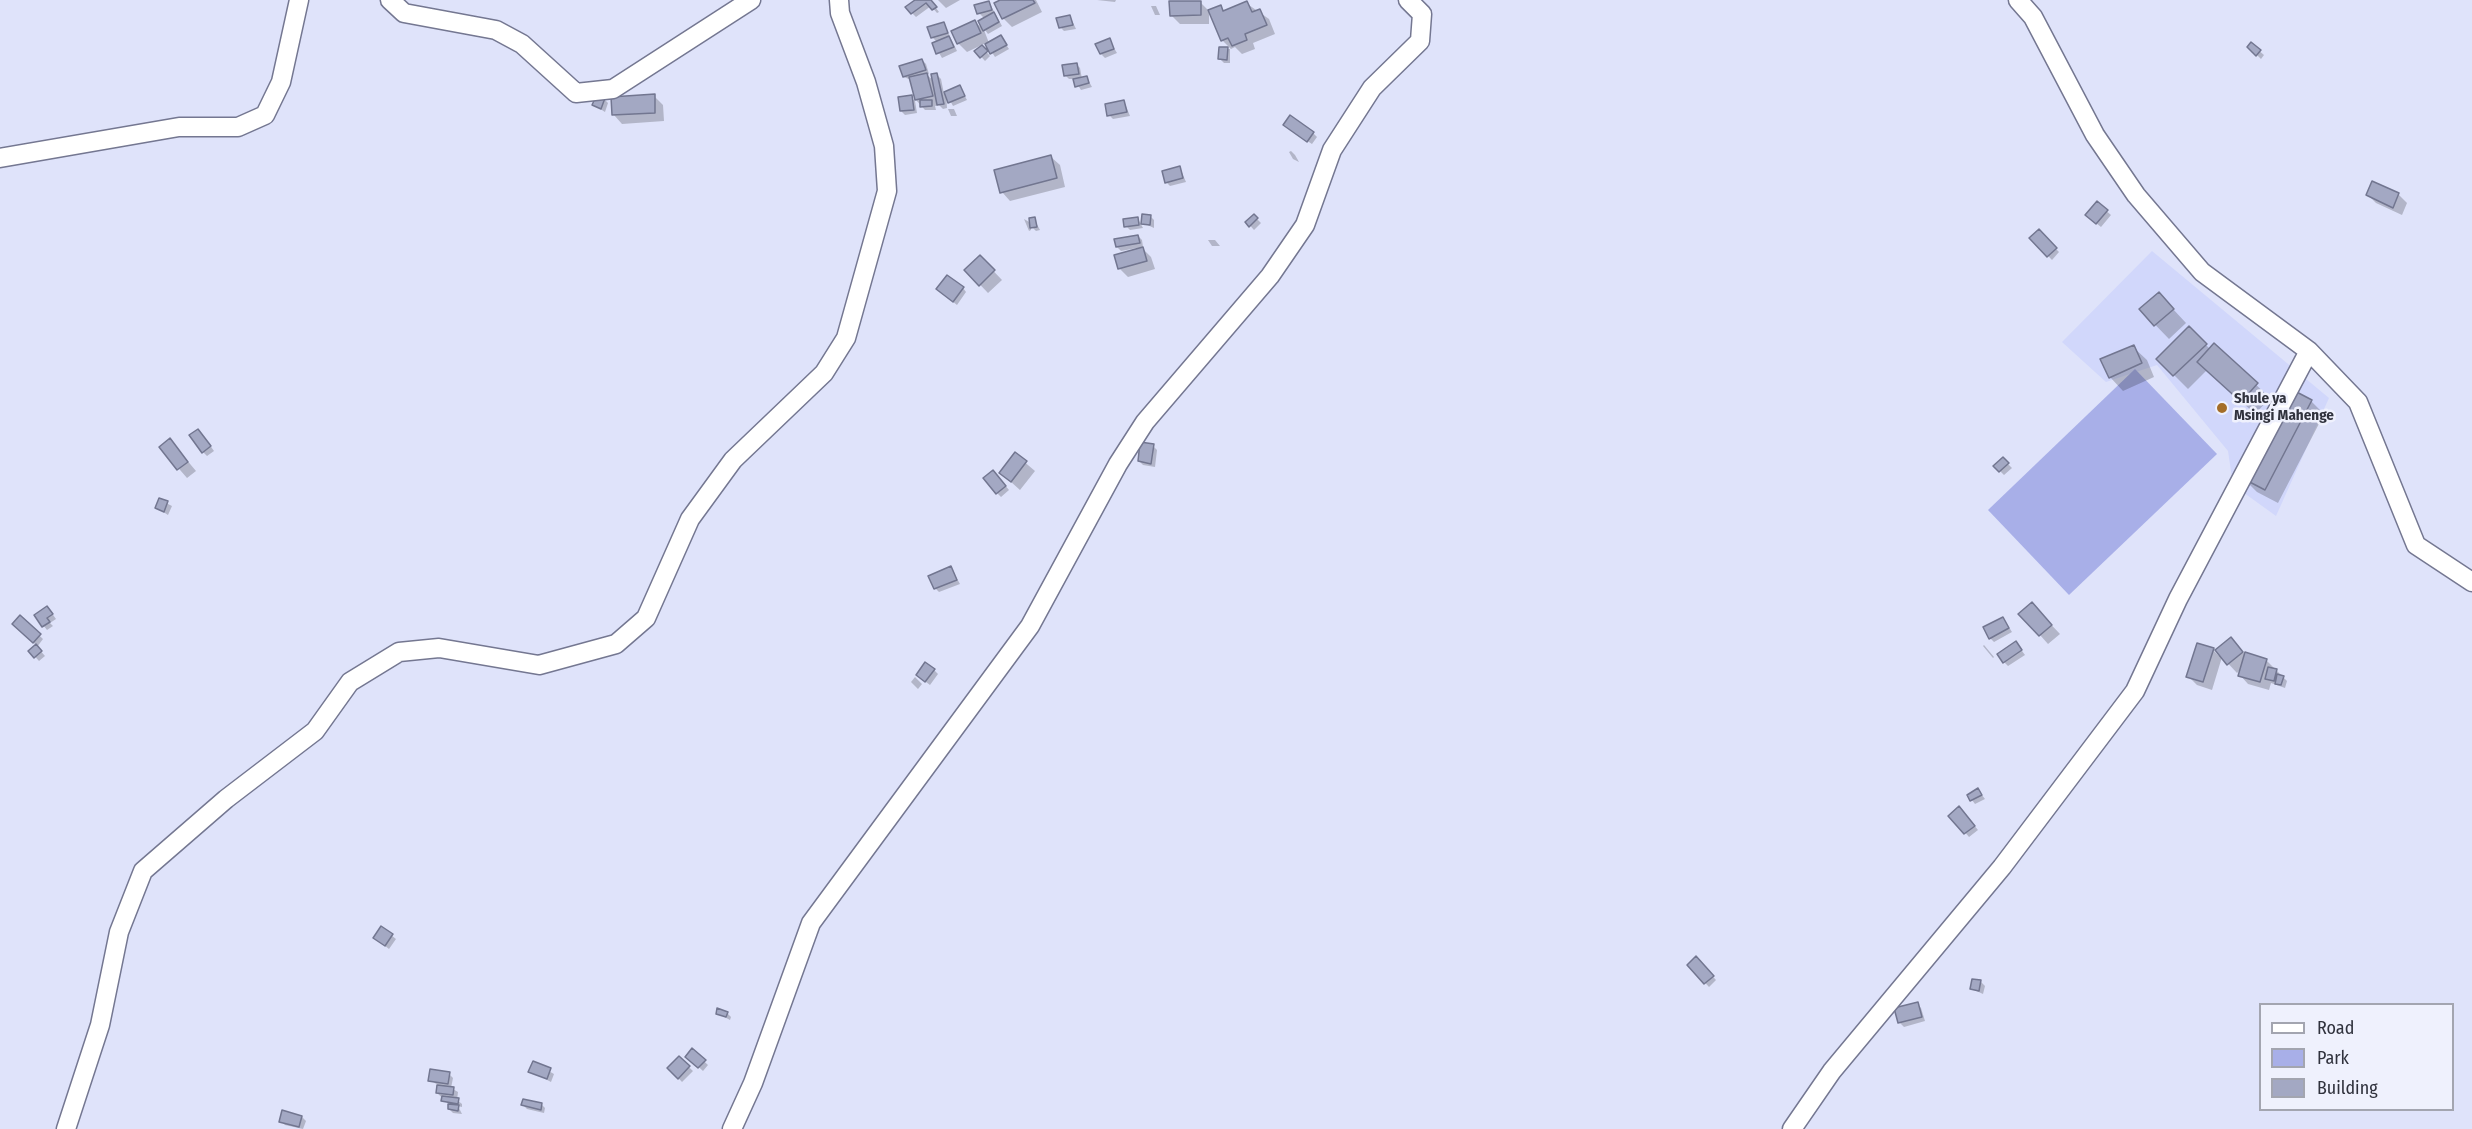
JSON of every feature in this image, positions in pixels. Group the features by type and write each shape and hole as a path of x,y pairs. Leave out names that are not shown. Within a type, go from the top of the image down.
{"street":[{"path":"0,158 179,127 238,128 265,116 281,82 299,0"},
{"path":"390,0 404,13 496,30 522,44 576,93 613,89 751,0"},
{"path":"66,1129 100,1025 119,932 142,871 226,799 315,732 350,682 399,652 439,648 538,665 616,644 646,618 690,519 733,460 824,373 846,338 887,191 884,146 866,82 840,13 839,0"},
{"path":"732,1129 753,1083 811,923 1030,626 1118,464 1145,422 1270,276 1305,225 1332,150 1372,88 1420,41 1422,14 1408,0"},
{"path":"2018,0 2033,17 2095,135 2136,195 2202,272 2309,351 2358,402 2416,545 2472,582"},
{"path":"1792,1129 1832,1071 2002,867 2135,691 2178,599 2309,351"}],"shaded area":[{"path":"2152,251 2329,398 2276,516 2233,485 2228,451 2157,365 2106,382 2062,342"}],"green space":[{"path":"2135,369 2217,454 2069,595 1988,510"}],"building":[{"path":"915,0 931,0 937,7 932,10 926,3 911,14 905,7"},
{"path":"1000,0 1033,0 1035,3 1002,19 994,3"},
{"path":"989,1 992,10 977,14 974,5"},
{"path":"1169,1 1201,1 1201,15 1170,16"},
{"path":"1247,1 1252,12 1260,9 1267,25 1245,34 1247,40 1232,46 1228,38 1221,41 1208,10 1221,5 1223,11"},
{"path":"994,12 999,22 983,31 978,21"},
{"path":"1070,15 1073,25 1059,28 1056,18"},
{"path":"975,20 981,33 957,44 951,31"},
{"path":"944,22 948,33 931,38 927,27"},
{"path":"1001,35 1007,45 990,54 985,44"},
{"path":"949,36 954,47 936,54 932,43"},
{"path":"1110,38 1114,49 1100,54 1095,44"},
{"path":"2251,42 2261,50 2256,56 2247,47"},
{"path":"982,45 988,51 980,58 974,51"},
{"path":"1219,47 1228,47 1227,60 1218,59"},
{"path":"922,59 926,70 903,77 899,66"},
{"path":"1077,63 1079,74 1064,76 1062,65"},
{"path":"927,73 933,96 915,100 909,77"},
{"path":"937,73 944,104 937,105 931,74"},
{"path":"1087,76 1089,83 1075,87 1073,79"},
{"path":"960,85 965,96 948,103 944,92"},
{"path":"597,94 605,98 601,109 592,105"},
{"path":"655,94 655,113 612,115 611,97"},
{"path":"912,95 914,110 900,111 898,97"},
{"path":"920,100 932,100 932,106 920,107"},
{"path":"1124,100 1127,112 1107,116 1105,104"},
{"path":"1290,115 1314,132 1307,142 1283,125"},
{"path":"1051,155 1057,178 1000,193 994,170"},
{"path":"1180,166 1183,178 1165,183 1162,171"},
{"path":"2372,181 2399,193 2393,208 2366,195"},
{"path":"2097,201 2108,210 2096,224 2085,215"},
{"path":"1142,214 1151,215 1150,225 1141,224"},
{"path":"1254,214 1258,218 1249,227 1245,222"},
{"path":"1035,217 1037,227 1030,228 1029,218"},
{"path":"1138,217 1139,225 1124,227 1123,219"},
{"path":"2039,229 2057,248 2047,257 2029,238"},
{"path":"1138,235 1140,243 1116,247 1114,239"},
{"path":"1143,247 1147,261 1118,269 1114,255"},
{"path":"980,255 995,270 979,286 964,270"},
{"path":"947,275 964,287 953,302 936,289"},
{"path":"2159,292 2174,309 2154,326 2139,309"},
{"path":"2189,326 2207,344 2173,376 2156,359"},
{"path":"2214,343 2258,383 2241,402 2197,362"},
{"path":"2134,345 2142,363 2109,378 2100,359"},
{"path":"2289,388 2312,400 2265,490 2242,478"},
{"path":"198,429 211,446 202,453 189,435"},
{"path":"170,438 188,462 177,470 159,447"},
{"path":"1140,442 1154,444 1151,464 1138,461"},
{"path":"1015,452 1027,461 1011,482 999,473"},
{"path":"2003,457 2009,463 1999,472 1993,466"},
{"path":"993,470 1006,486 996,494 983,478"},
{"path":"159,498 168,501 164,512 155,508"},
{"path":"951,566 957,580 934,589 928,576"},
{"path":"2032,602 2052,625 2039,636 2018,614"},
{"path":"47,606 53,614 47,618 50,622 42,627 34,615"},
{"path":"20,615 41,634 33,643 12,624"},
{"path":"2003,617 2009,628 1989,639 1983,627"},
{"path":"2231,637 2243,652 2227,665 2215,650"},
{"path":"2016,641 2022,650 2003,663 1997,654"},
{"path":"2197,643 2214,648 2203,682 2186,677"},
{"path":"36,644 42,651 34,658 28,651"},
{"path":"2245,652 2267,659 2260,682 2238,676"},
{"path":"925,662 935,669 925,682 916,675"},
{"path":"2268,667 2277,669 2274,681 2265,679"},
{"path":"2277,674 2284,676 2281,685 2275,684"},
{"path":"1978,788 1982,795 1970,801 1967,795"},
{"path":"1959,806 1975,826 1964,834 1948,816"},
{"path":"381,926 393,934 385,946 373,938"},
{"path":"1696,956 1714,976 1704,984 1687,965"},
{"path":"1972,979 1981,980 1979,991 1970,989"},
{"path":"1918,1002 1922,1017 1898,1023 1894,1008"},
{"path":"717,1008 728,1012 726,1017 716,1014"},
{"path":"692,1048 706,1060 698,1068 685,1057"},
{"path":"679,1056 690,1066 678,1079 667,1068"},
{"path":"533,1061 551,1068 547,1079 528,1072"},
{"path":"430,1069 450,1072 448,1084 428,1081"},
{"path":"437,1085 454,1087 453,1095 436,1093"},
{"path":"442,1096 459,1098 458,1104 441,1101"},
{"path":"523,1099 542,1103 541,1110 521,1105"},
{"path":"448,1104 459,1105 458,1111 448,1109"},
{"path":"282,1110 302,1116 299,1127 279,1122"}],"place":[{"name":"Shule ya Msingi Mahenge","path":"2222,408"}]}
